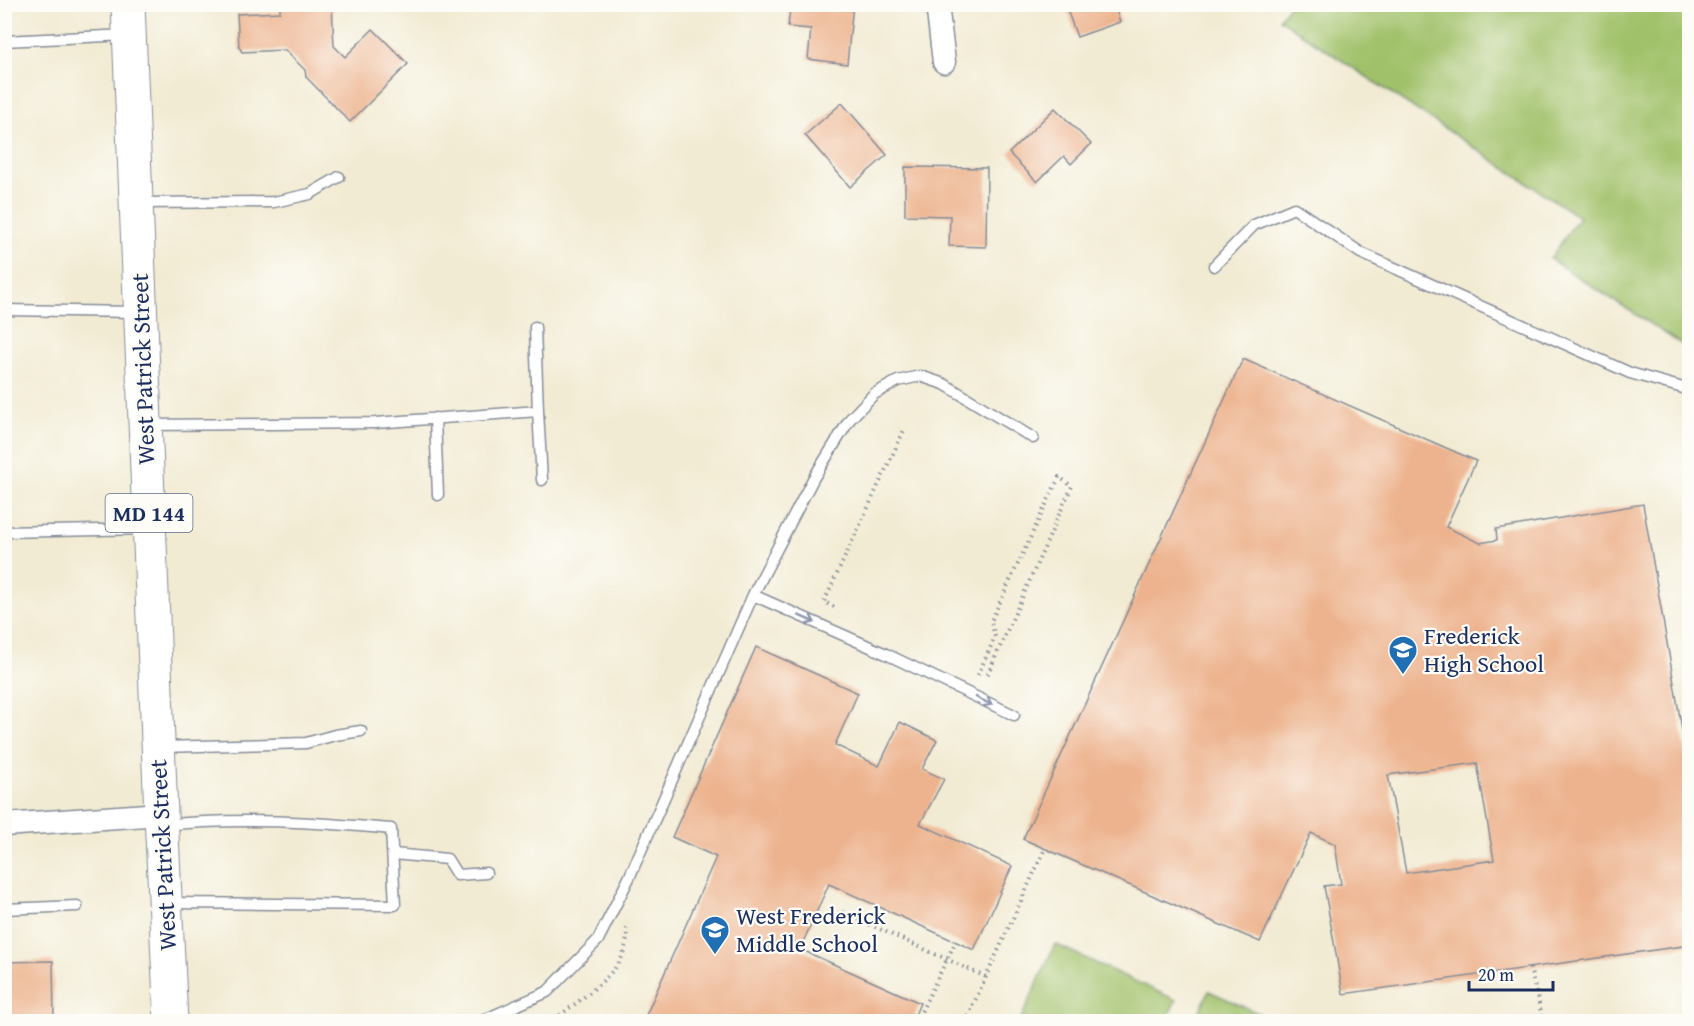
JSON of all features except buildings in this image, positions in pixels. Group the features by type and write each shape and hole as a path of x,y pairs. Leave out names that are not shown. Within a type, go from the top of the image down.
{"main road":[{"name":"West Patrick Street","path":"129,20 171,1022"}],"street":[{"path":"937,4 944,62"},
{"path":"4,825 161,820"}],"lane":[{"path":"4,41 129,20"},
{"path":"136,203 274,202 310,194 339,177"},
{"path":"1214,266 1254,225 1294,208 1361,253 1630,373 1689,390"},
{"path":"4,310 141,312"},
{"path":"535,327 542,480"},
{"path":"479,1022 547,992 598,940 629,879 753,595 813,479 850,419 874,394 898,381 920,376 944,384 1033,438"},
{"path":"145,425 375,423 538,411"},
{"path":"435,418 438,495"},
{"path":"4,532 149,529"},
{"path":"753,595 886,654 1014,715"},
{"path":"158,747 306,743 335,735 361,732"},
{"path":"161,820 309,822 391,829 393,854 395,904 165,903"},
{"path":"393,854 447,859 457,875 486,873"},
{"path":"4,909 77,906"}],"path":[{"path":"844,612 824,602 905,428"},
{"path":"986,678 1072,486 1059,477 991,621 995,637 978,675 996,683"},
{"path":"968,1022 967,1018 1044,851"},
{"path":"842,912 986,977"},
{"path":"550,1022 606,978 621,960 627,941 628,921"},
{"path":"916,1022 956,941"},
{"path":"1530,968 1543,1020"}],"green space":[{"path":"1289,5 1689,5 1689,349 1550,259 1579,217 1279,19"},
{"path":"1055,944 1176,1000 1166,1021 1020,1021"},
{"path":"1209,991 1275,1021 1195,1021"}],"place":[{"name":"Frederick High School","path":"1403,676"},
{"name":"West Frederick Middle School","path":"715,956"}]}
